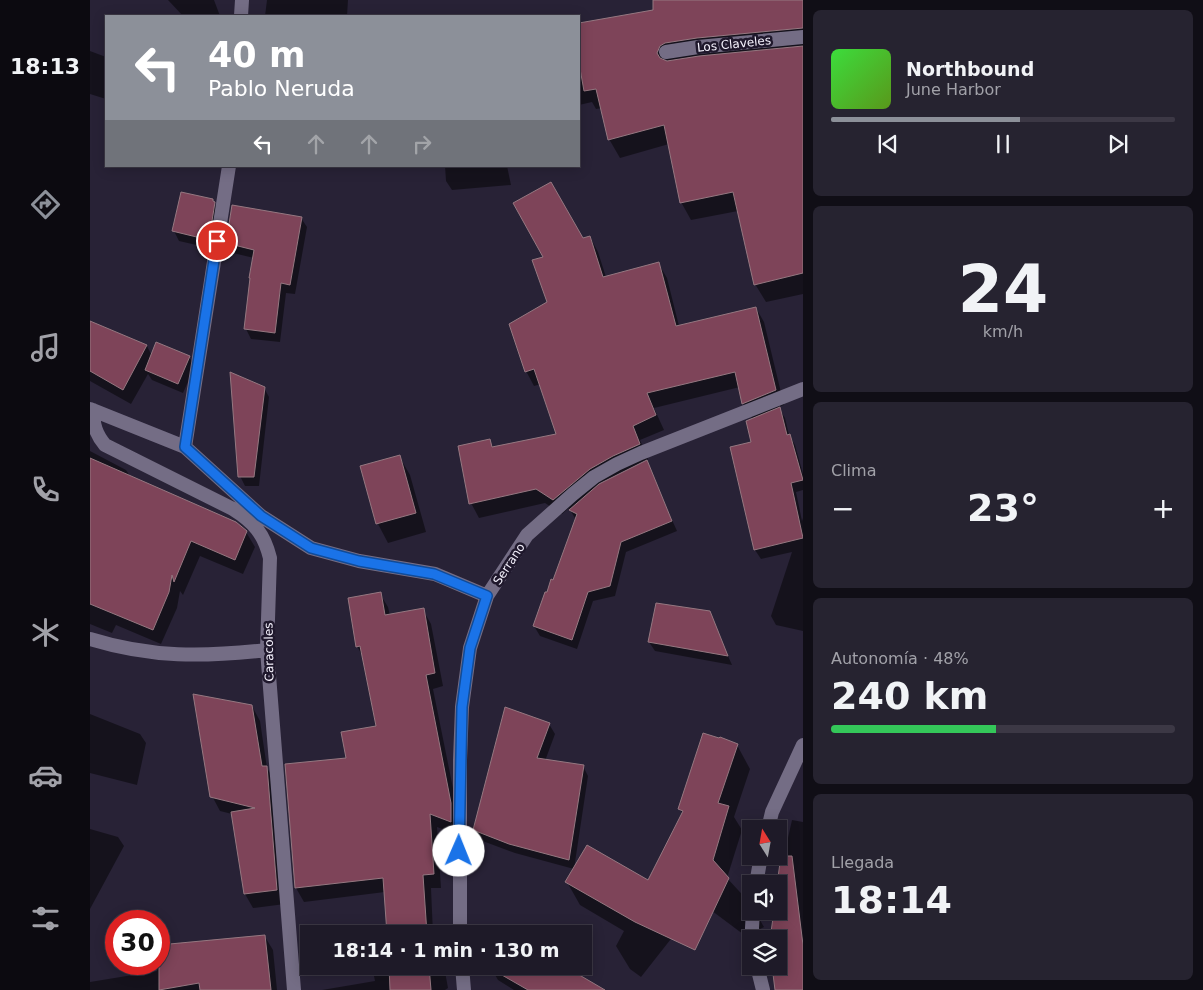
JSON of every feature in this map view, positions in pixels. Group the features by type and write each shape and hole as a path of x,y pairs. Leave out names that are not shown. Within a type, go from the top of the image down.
{"street":[{"path":"241,15 242,0"},
{"name":"Los Claveles","path":"666,52 803,37"},
{"path":"185,447 229,167"},
{"name":"Serrano","path":"460,925 462,707 470,648 487,596 527,535 594,477 641,453 803,389"},
{"path":"92,409 185,447 261,516 311,548 359,561 434,574 487,596"},
{"name":"Caracoles","path":"92,409 93,424 98,437 105,445 250,519 267,546 270,558 266,650 294,990"},
{"path":"90,639 142,652 181,656 224,655 266,650"},
{"path":"770,820 803,745"},
{"path":"463,975 464,990"},
{"path":"759,975 763,990"}],"building":[{"path":"653,0 803,0 803,28 697,38 665,43 660,46 657,53 660,58 667,61 803,46 803,273 754,285 733,192 680,203 664,125 608,140 596,89 584,91 580,69 580,23 653,10"},
{"path":"551,182 583,238 590,236 603,277 659,262 676,326 756,307 776,390 742,404 735,372 647,393 656,415 633,426 640,444 590,469 553,500 536,489 469,504 458,446 490,439 492,447 556,434 534,369 525,372 509,324 547,302 532,260 543,257 513,203"},
{"path":"181,192 213,199 215,202 209,240 172,231"},
{"path":"232,205 302,217 290,285 281,283 275,333 244,329 254,250 226,243"},
{"path":"90,321 147,345 123,390 90,371"},
{"path":"156,342 190,356 178,384 145,370"},
{"path":"230,372 265,387 254,477 238,477"},
{"path":"780,407 787,435 790,434 803,480 791,483 803,538 754,550 730,447 751,442 746,421"},
{"path":"400,455 416,513 376,524 360,466"},
{"path":"90,458 236,522 247,531 235,560 191,541 174,582 172,575 169,592 153,630 90,604"},
{"path":"647,460 672,521 621,542 610,586 588,592 572,640 533,626 545,592 547,592 551,579 553,580 577,514 569,510 599,484"},
{"path":"381,592 385,615 424,608 435,673 426,675 451,803 451,822 430,814 434,874 423,875 426,925 386,925 383,878 295,888 285,764 346,758 341,732 376,726 360,646 356,647 348,598"},
{"path":"656,603 710,611 728,656 648,642"},
{"path":"193,694 252,705 262,766 267,766 277,890 244,894 231,812 255,808 210,797"},
{"path":"505,707 550,723 537,758 584,765 569,860 509,844 473,830"},
{"path":"703,733 738,744 718,803 729,806 713,860 729,878 695,950 635,922 565,882 587,845 648,880 683,811 678,809"},
{"path":"788,856 792,856 803,945 803,990 775,990 773,975 787,975 787,930 771,930 773,920 787,920 787,875 778,875 780,865 788,865"},
{"path":"265,935 271,990 200,990 199,983 159,990 159,975 170,975 170,944"},
{"path":"389,975 430,975 431,990 390,990"},
{"path":"502,975 579,975 605,990 528,990"}],"route":[{"path":"217,241 185,447 261,516 311,548 359,561 434,574 487,596 470,648 462,707 459,851"}]}
